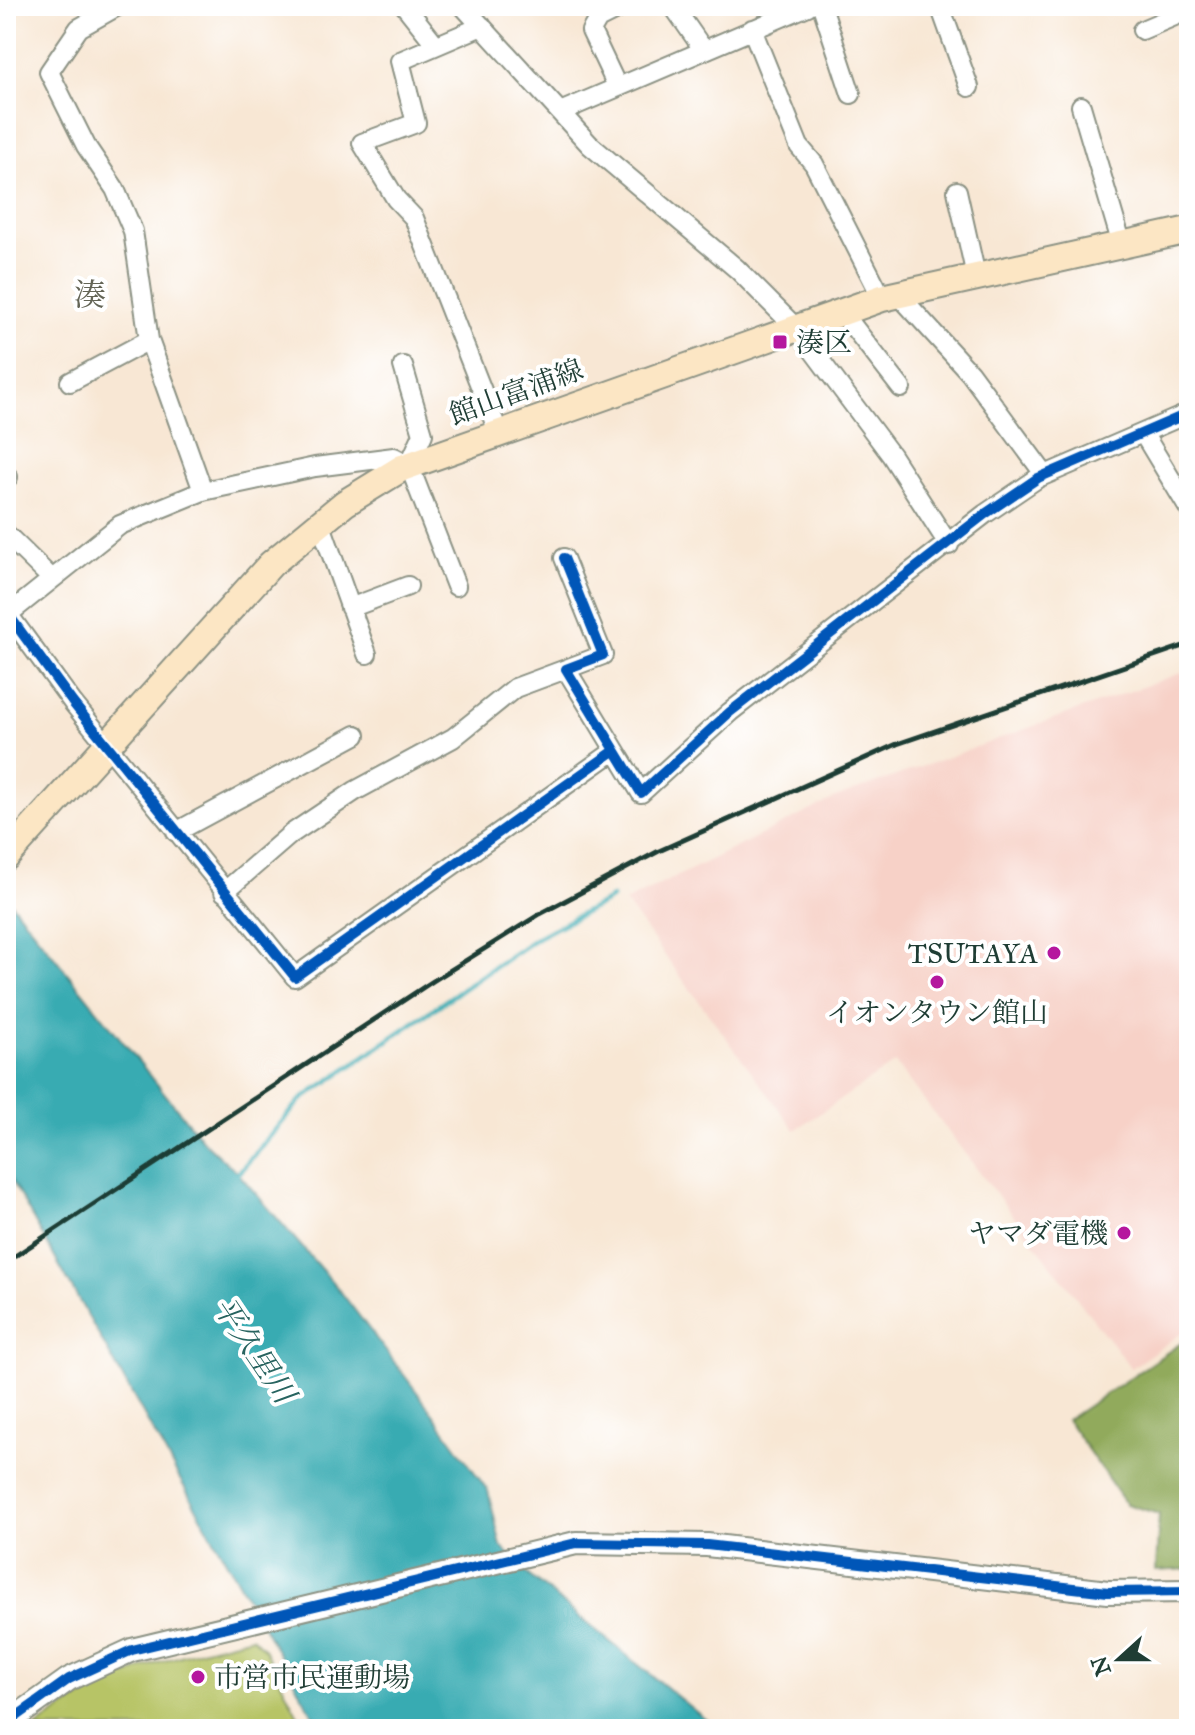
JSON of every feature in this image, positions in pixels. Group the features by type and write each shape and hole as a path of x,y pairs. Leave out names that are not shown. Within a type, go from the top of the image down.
{"main road":[{"name":"館山富浦線","path":"6,857 271,564 320,522 372,485 409,465 498,431 890,296 1189,230"}],"street":[{"path":"118,6 79,28 49,72 86,146 115,189 133,231 149,340 203,491"},
{"path":"405,6 436,45"},
{"path":"463,6 590,145 737,269 796,328 891,455 949,545"},
{"path":"673,6 703,49"},
{"path":"560,112 808,6"},
{"path":"822,6 851,94"},
{"path":"940,6 969,87"},
{"path":"617,86 591,31 598,19 620,8"},
{"path":"1142,30 1189,10"},
{"path":"482,26 400,61 416,123 362,143 396,199 414,218 498,431"},
{"path":"752,29 799,146 814,164 890,296 970,373 1045,475"},
{"path":"1081,106 1122,245"},
{"path":"957,191 976,276"},
{"path":"842,312 901,388"},
{"path":"70,382 149,340"},
{"path":"403,366 423,434 409,465"},
{"path":"566,669 641,793 730,712 949,545 985,514 1045,475 1189,413"},
{"path":"1143,433 1189,509"},
{"path":"456,586 409,465 394,457 315,467 203,491 120,525 7,615 176,832 295,977 614,751"},
{"path":"320,522 367,654"},
{"path":"6,534 52,579"},
{"path":"224,892 291,834 355,791 453,738 515,688 603,655 564,558"},
{"path":"350,608 408,586"},
{"path":"176,832 356,735"},
{"path":"6,1724 69,1679 132,1650 576,1543 652,1542 869,1562 1108,1592 1189,1591"}],"shaded area":[{"name":"イオンタウン館山","path":"1189,670 1189,1328 1131,1368 895,1063 795,1130 625,902 838,797"}],"green space":[{"path":"1189,1338 1189,1569 1156,1571 1159,1514 1126,1504 1067,1420"},
{"name":"市営市民運動場","path":"252,1637 264,1649 305,1729 34,1729 86,1695 137,1671"}],"water":[{"name":"平久里川","path":"6,897 203,1141 238,1173 340,1291 488,1491 501,1546 521,1569 717,1729 321,1729 6,1171"}],"waterway":[{"path":"234,1178 301,1100 538,937 612,898"}],"railway":[{"path":"6,1262 433,981 540,914 659,851 897,744 1189,644"}],"cycle path":[{"path":"564,558 603,655 566,669 641,793 730,712 985,514 1038,478 1189,413"},
{"path":"8,614 73,703 295,977 614,751"},
{"path":"6,1724 69,1679 132,1650 576,1543 707,1545 1108,1592 1189,1591"}],"place":[{"name":"湊区","path":"780,342"},
{"name":"TSUTAYA","path":"1054,953"},
{"name":"イオンタウン館山","path":"937,982"},
{"name":"ヤマダ電機","path":"1124,1233"},
{"name":"市営市民運動場","path":"198,1677"}],"district":[{"name":"湊","path":"90,295"}]}
